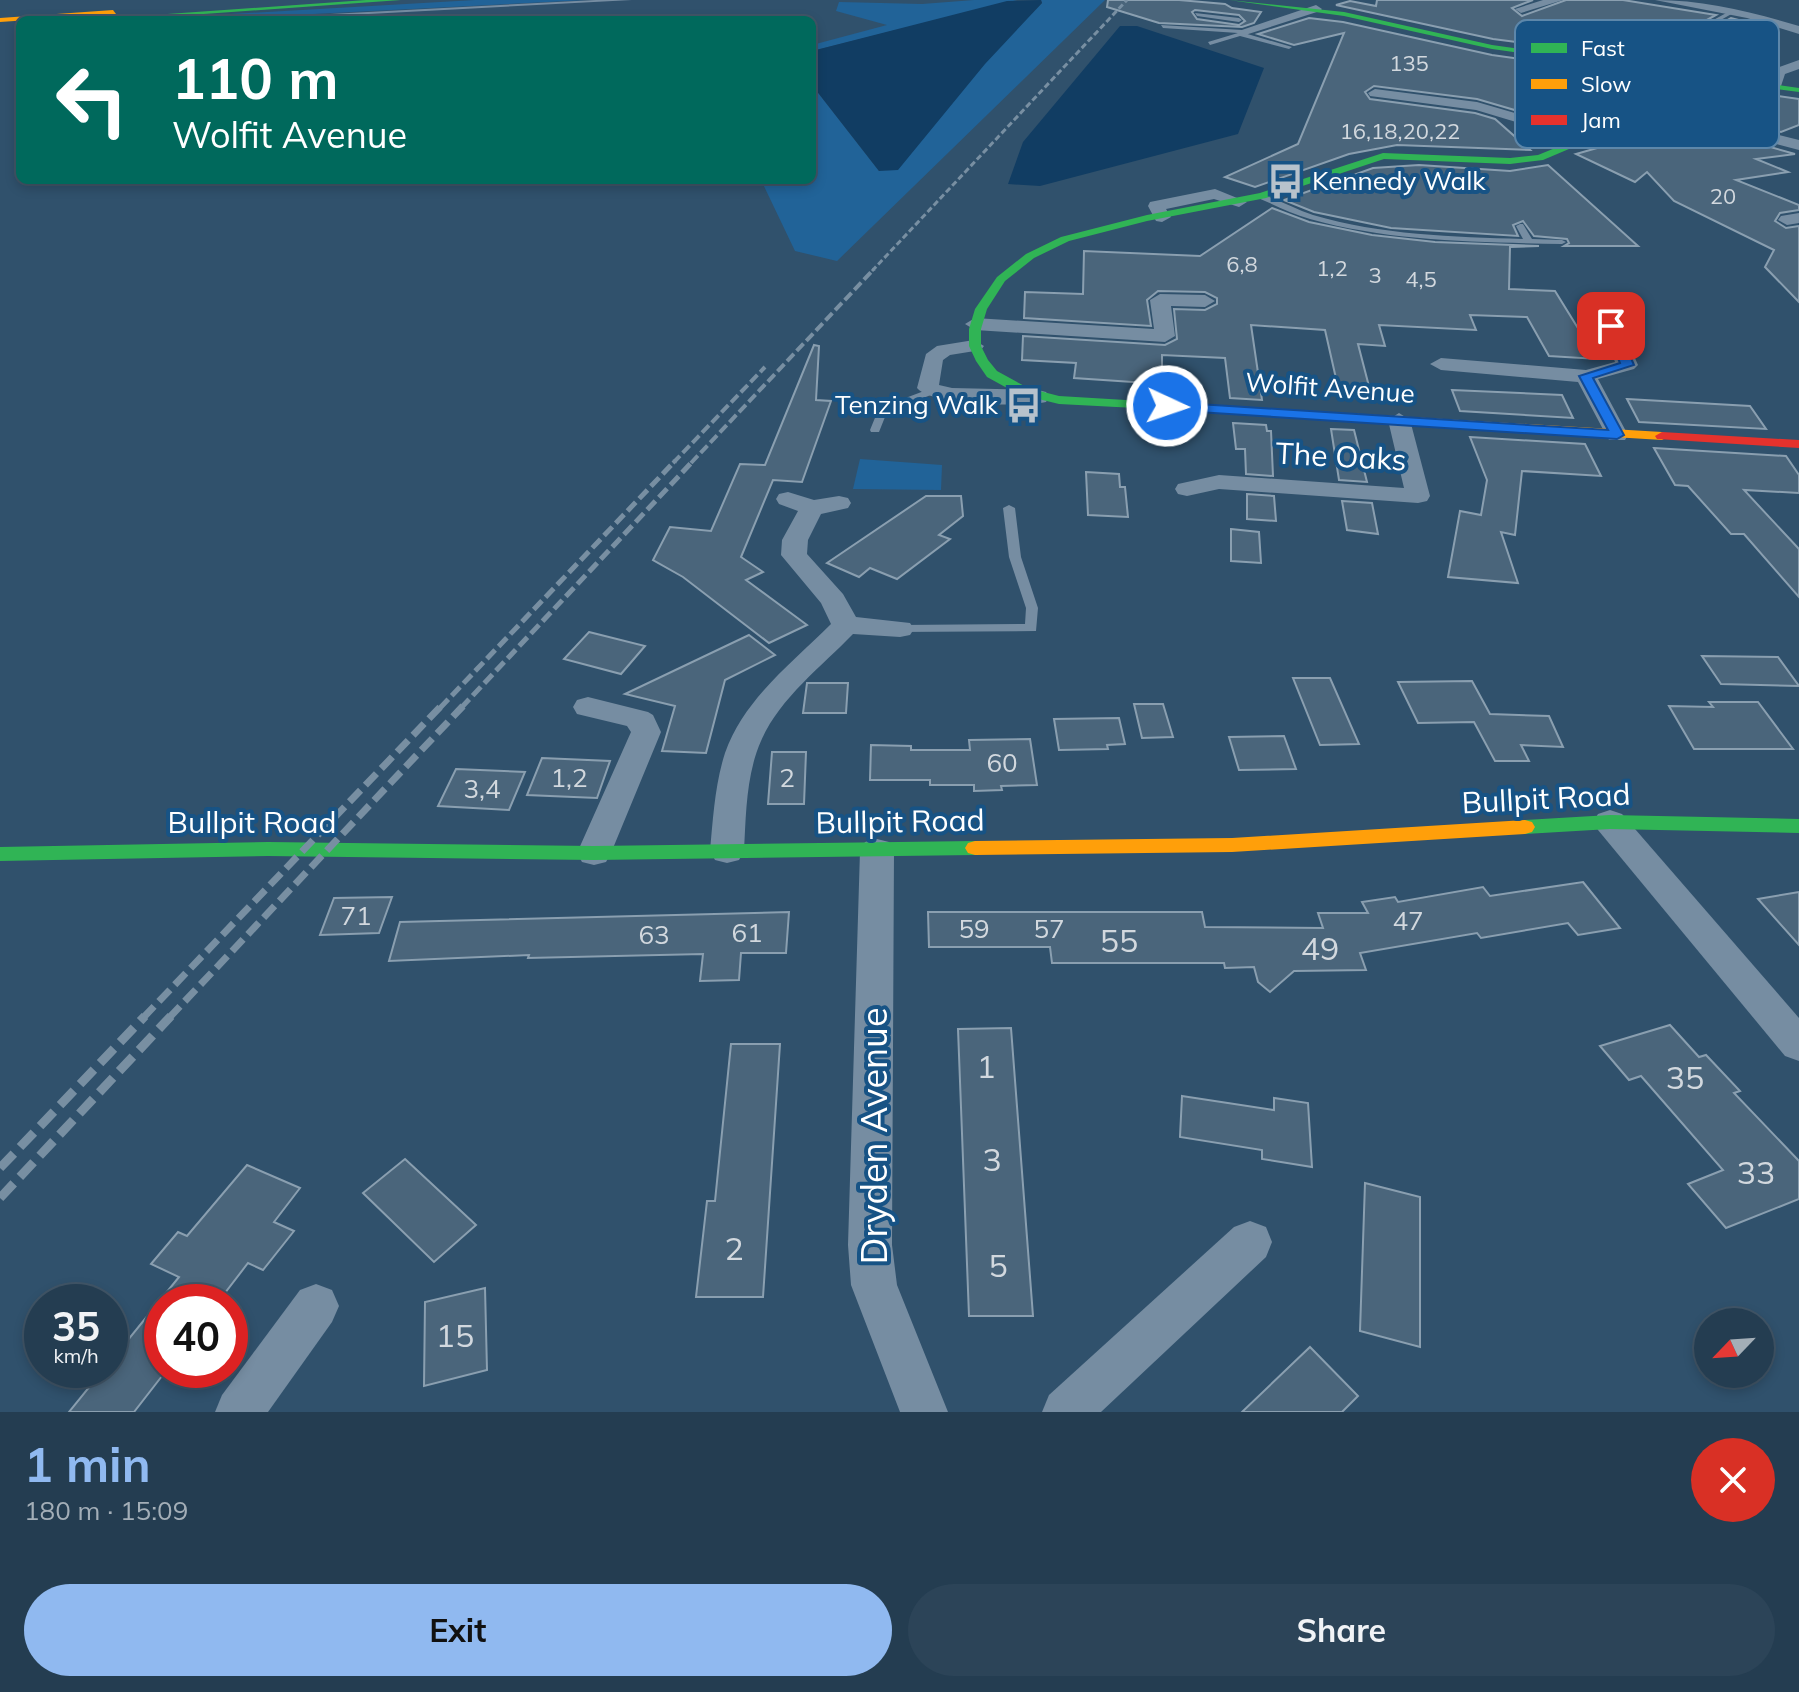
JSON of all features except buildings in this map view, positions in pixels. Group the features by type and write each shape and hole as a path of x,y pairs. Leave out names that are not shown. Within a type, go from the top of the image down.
{"main road":[{"path":"58,16 292,0"},
{"path":"148,16 398,0"},
{"path":"900,0 913,0"},
{"path":"1232,0 1275,2 1316,9 1515,51"},
{"path":"1779,87 1799,90"},
{"path":"974,335 993,288 1031,255 1095,230 1239,202 1322,178 1369,159 1392,156 1530,160 1569,148"},
{"name":"Wolfit Avenue","path":"974,335 987,371 1038,397 1799,444"},
{"name":"Bullpit Road","path":"0,854 268,849 594,853 877,851 1232,845 1610,822 1799,826"}],"street":[{"path":"1521,9 1557,0"},
{"path":"1661,0 1762,20"},
{"path":"1732,12 1749,4"},
{"path":"1240,28 1265,25 1316,9"},
{"path":"1779,25 1799,30"},
{"path":"1779,72 1799,64"},
{"path":"1375,93 1477,106 1515,117"},
{"path":"1779,140 1799,145"},
{"path":"932,391 928,388 933,358 974,335 1165,336 1160,300 1205,301"},
{"name":"Wolfit Avenue","path":"1441,364 1586,376 1627,365 1611,326"},
{"path":"1586,376 1617,435"},
{"name":"Wolfit Avenue","path":"932,391 951,395 1038,397"},
{"name":"The Oaks","path":"1187,489 1219,482 1418,496 1399,420"},
{"path":"813,503 795,540 794,555 833,600 846,625"},
{"path":"846,625 900,629"},
{"path":"727,851 737,766 745,741 772,703 846,625"},
{"path":"588,707 637,719 642,722 646,732 594,853"},
{"path":"1610,822 1799,1045"},
{"name":"Dryden Avenue","path":"877,851 870,1245 874,1285 924,1412"},
{"path":"1066,1412 1250,1242"},
{"path":"239,1412 316,1306"}],"lane":[{"path":"295,16 629,0"},
{"path":"474,15 490,6"},
{"path":"1717,20 1732,12"},
{"path":"1197,14 1289,47"},
{"path":"1163,26 1240,28"},
{"path":"1210,43 1240,28"},
{"path":"1261,196 1308,216 1336,223 1444,237 1562,242"},
{"path":"1520,226 1529,241"},
{"path":"875,430 883,410 932,391"},
{"path":"900,629 1031,628 1032,608 1015,557 1009,508"}],"shaded area":[{"path":"475,0 586,0 273,16 197,16"},
{"path":"1017,0 816,50 816,44 887,25 836,11 839,2 922,4"},
{"path":"1041,0 1105,0 837,261 795,251 763,184 816,184 816,90 879,171 1042,3"},
{"path":"1041,0 1042,3 985,64 898,170 879,171 816,90 816,50 1007,1"},
{"path":"1120,26 1137,26 1264,68 1238,134 1040,186 1008,184 1023,142"},
{"path":"860,459 942,465 941,490 853,489"}],"railway":[{"path":"872,271 1127,0"},
{"path":"691,463 874,269"},
{"path":"673,463 765,367"},
{"path":"440,708 675,461"},
{"path":"461,708 693,461"},
{"path":"143,1018 441,706"},
{"path":"169,1018 463,706"},
{"path":"0,1168 145,1016"},
{"path":"0,1198 171,1016"}],"traffic: fast":[{"path":"148,16 398,0"},
{"path":"1232,0 1344,14 1515,50"},
{"path":"1779,87 1799,90"},
{"path":"1226,410 1059,400 1023,391 992,374 982,361 975,346 975,329 981,309 1001,279 1030,256 1065,239 1147,218 1262,196 1383,156 1510,161 1540,158 1564,148"},
{"path":"1525,827 1610,822 1799,826"},
{"path":"0,854 268,849 594,853 975,848"}],"traffic: slow":[{"path":"56,16 113,12"},
{"path":"0,20 16,19"},
{"path":"1226,410 1662,436"},
{"path":"975,848 1232,845 1525,827"}],"traffic: jam":[{"path":"900,0 913,0"},
{"path":"1662,436 1799,444"}],"place":[{"name":"Kennedy Walk","path":"1286,181"},
{"name":"Tenzing Walk","path":"1024,405"}],"route":[{"path":"1167,406 1617,435 1586,376 1627,365 1611,326"}]}
